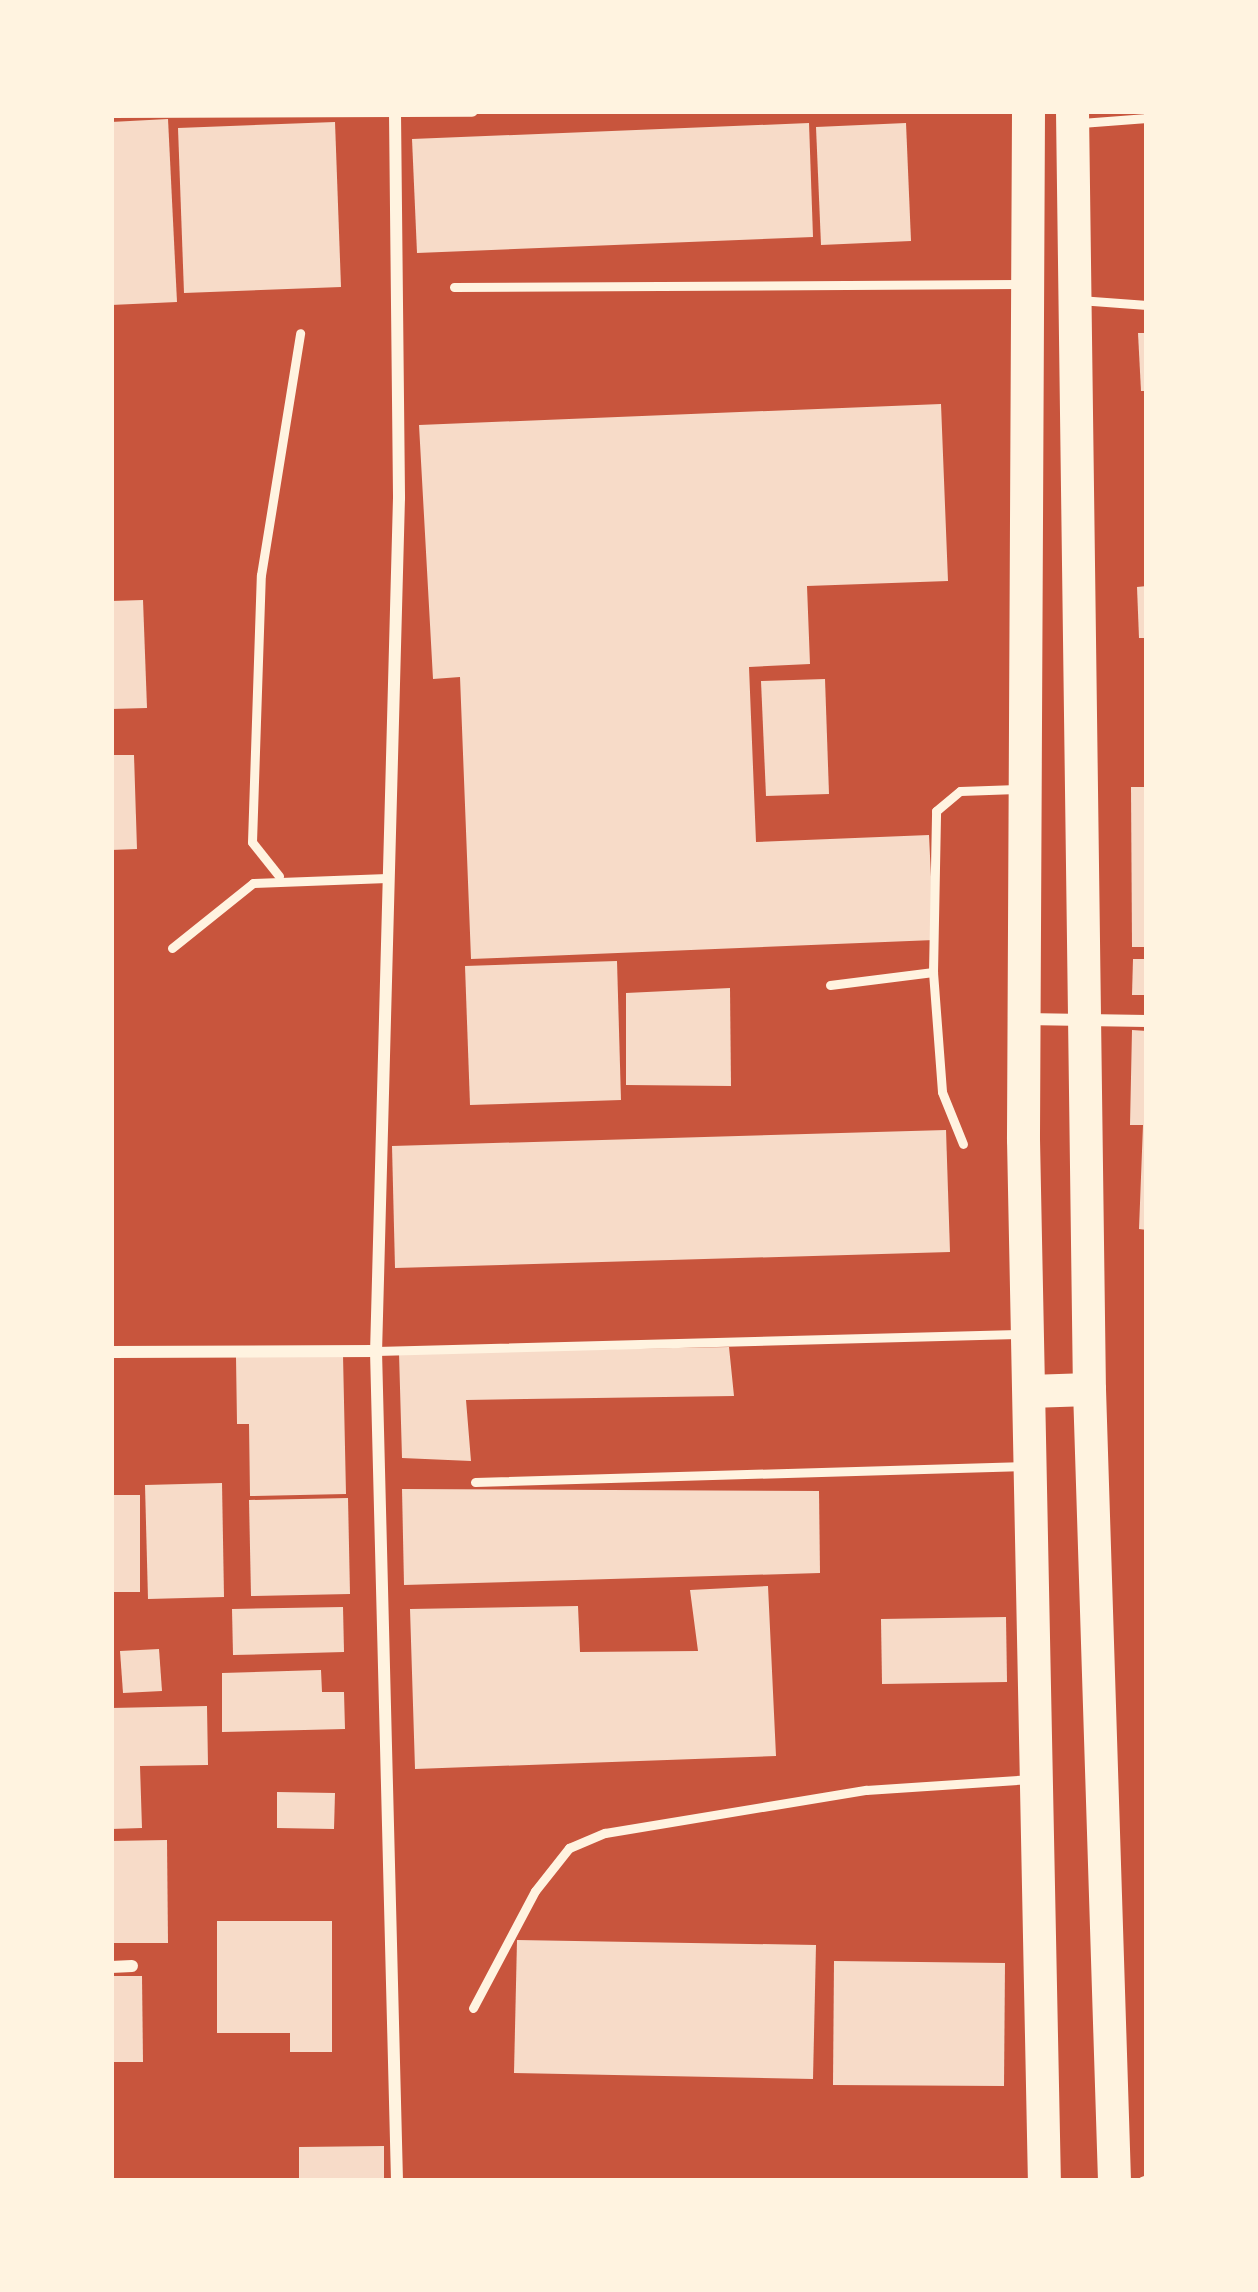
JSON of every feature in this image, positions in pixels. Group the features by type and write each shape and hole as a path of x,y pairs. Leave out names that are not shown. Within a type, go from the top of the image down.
{"highway":[{"path":"1028,111 1025,1334 1044,2181"},
{"path":"1072,118 1089,1389 1114,2181"},
{"path":"1029,1391 1089,1389"}],"street":[{"path":"111,112 472,111"},
{"path":"394,113 399,498 376,1351 398,2181"},
{"path":"1024,1019 1147,1021"},
{"path":"111,1352 376,1351"},
{"path":"111,1966 132,1966"}],"lane":[{"path":"1072,118 1147,118"},
{"path":"454,287 1027,284"},
{"path":"1074,299 1147,305"},
{"path":"279,876 252,842 261,575 300,333"},
{"path":"963,1144 939,1076 933,972 936,811 959,791 1023,789"},
{"path":"172,948 253,883 279,876 387,878"},
{"path":"830,985 933,972"},
{"path":"376,1351 1025,1334"},
{"path":"475,1482 1031,1466"},
{"path":"473,2008 535,1891 569,1848 605,1833 866,1790 1038,1778"}],"building":[{"path":"168,119 177,302 111,305 111,122"},
{"path":"335,122 341,287 184,293 178,128"},
{"path":"809,123 813,237 417,253 412,139"},
{"path":"906,123 911,241 821,245 816,127"},
{"path":"1138,333 1147,333 1147,391 1141,391"},
{"path":"941,404 948,581 807,586 810,664 749,667 756,842 929,835 934,940 471,959 460,677 433,679 419,425"},
{"path":"1147,586 1147,638 1139,638 1137,587"},
{"path":"143,600 147,708 111,709 111,601"},
{"path":"825,679 829,794 766,796 761,681"},
{"path":"111,755 134,755 137,849 111,850"},
{"path":"1131,787 1147,787 1147,947 1132,947"},
{"path":"1133,959 1147,959 1147,995 1132,995"},
{"path":"617,961 621,1100 470,1105 465,966"},
{"path":"730,988 731,1086 626,1085 626,993"},
{"path":"1132,1030 1147,1031 1147,1230 1139,1229 1143,1125 1130,1125"},
{"path":"946,1130 950,1252 395,1268 392,1146"},
{"path":"729,1347 734,1396 466,1400 471,1461 402,1458 399,1353"},
{"path":"343,1355 346,1494 250,1496 249,1424 237,1424 236,1357"},
{"path":"222,1483 224,1597 148,1599 145,1485"},
{"path":"402,1489 819,1491 820,1573 404,1585"},
{"path":"111,1495 140,1495 140,1592 111,1592"},
{"path":"348,1498 350,1594 251,1596 249,1500"},
{"path":"768,1586 776,1756 415,1769 410,1609 578,1606 580,1652 698,1651 690,1590"},
{"path":"343,1607 344,1652 233,1655 232,1609"},
{"path":"1006,1617 1007,1682 882,1684 881,1619"},
{"path":"159,1649 162,1691 123,1693 120,1651"},
{"path":"321,1670 322,1692 344,1692 345,1729 222,1732 222,1673"},
{"path":"207,1706 208,1765 140,1766 142,1828 111,1829 111,1708"},
{"path":"277,1792 335,1793 334,1829 277,1828"},
{"path":"167,1840 168,1943 112,1943 111,1841"},
{"path":"217,1921 332,1921 332,2052 290,2052 290,2033 217,2033"},
{"path":"517,1940 816,1945 813,2079 514,2073"},
{"path":"834,1961 1005,1963 1004,2086 833,2085"},
{"path":"111,1976 142,1976 143,2062 111,2062"},
{"path":"384,2146 384,2181 299,2181 299,2147"}]}
